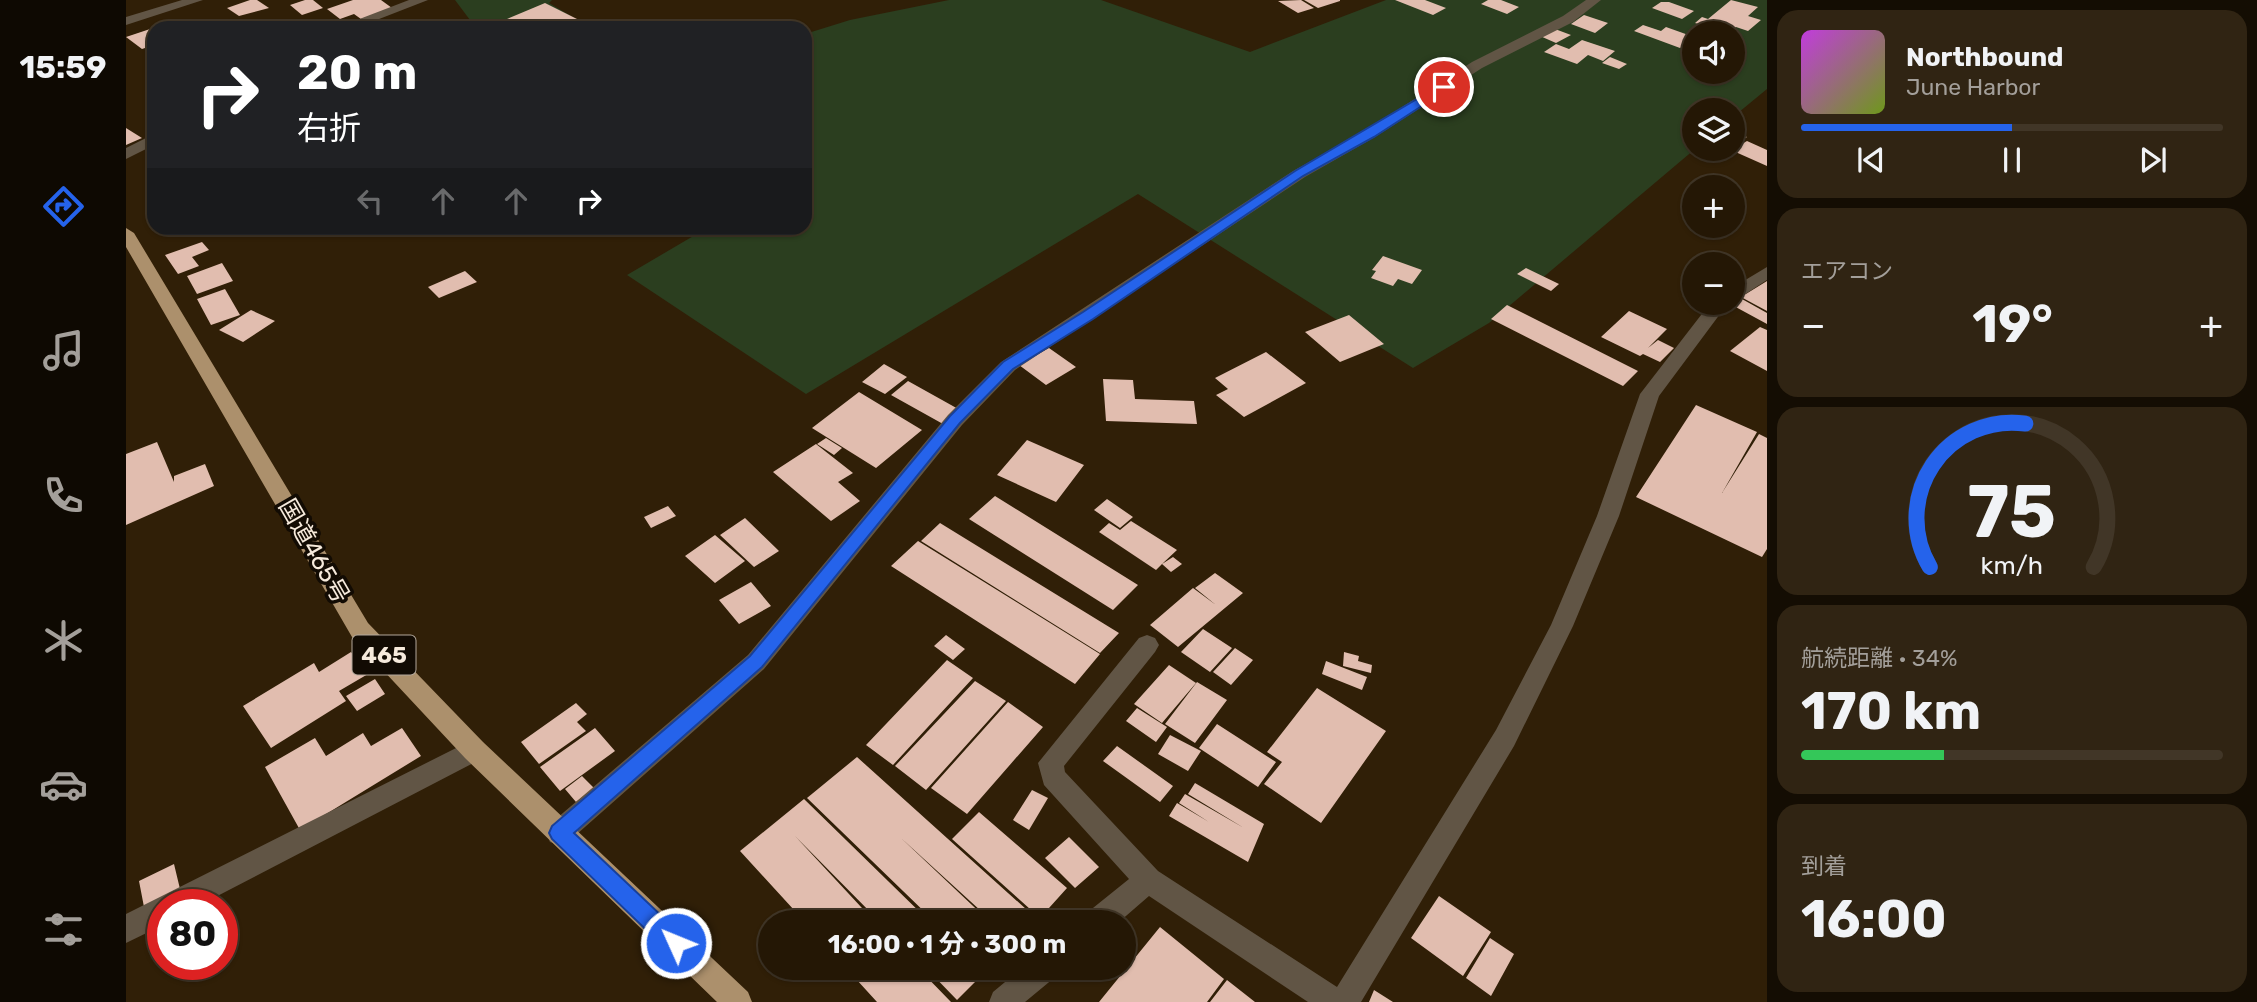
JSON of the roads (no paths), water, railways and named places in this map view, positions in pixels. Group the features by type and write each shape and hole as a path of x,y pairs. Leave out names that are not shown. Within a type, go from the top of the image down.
{"highway":[{"name":"国道465号","path":"126,233 360,631 474,750 738,1002"}],"street":[{"path":"126,21 196,0"},
{"path":"362,21 421,0"},
{"path":"559,833 756,662 921,460 1008,366 1088,316 1299,174 1370,134 1477,65 1568,19 1594,0"},
{"path":"126,154 147,143"},
{"path":"1745,288 1767,272"},
{"path":"1345,1002 1504,738 1562,626 1608,516 1650,394 1710,315"},
{"path":"1147,645 1051,763 1053,777 1148,880 1334,1002"},
{"path":"203,889 474,750"},
{"path":"1112,910 1148,880"},
{"path":"126,929 147,918"},
{"path":"1003,1002 1030,980"}]}
